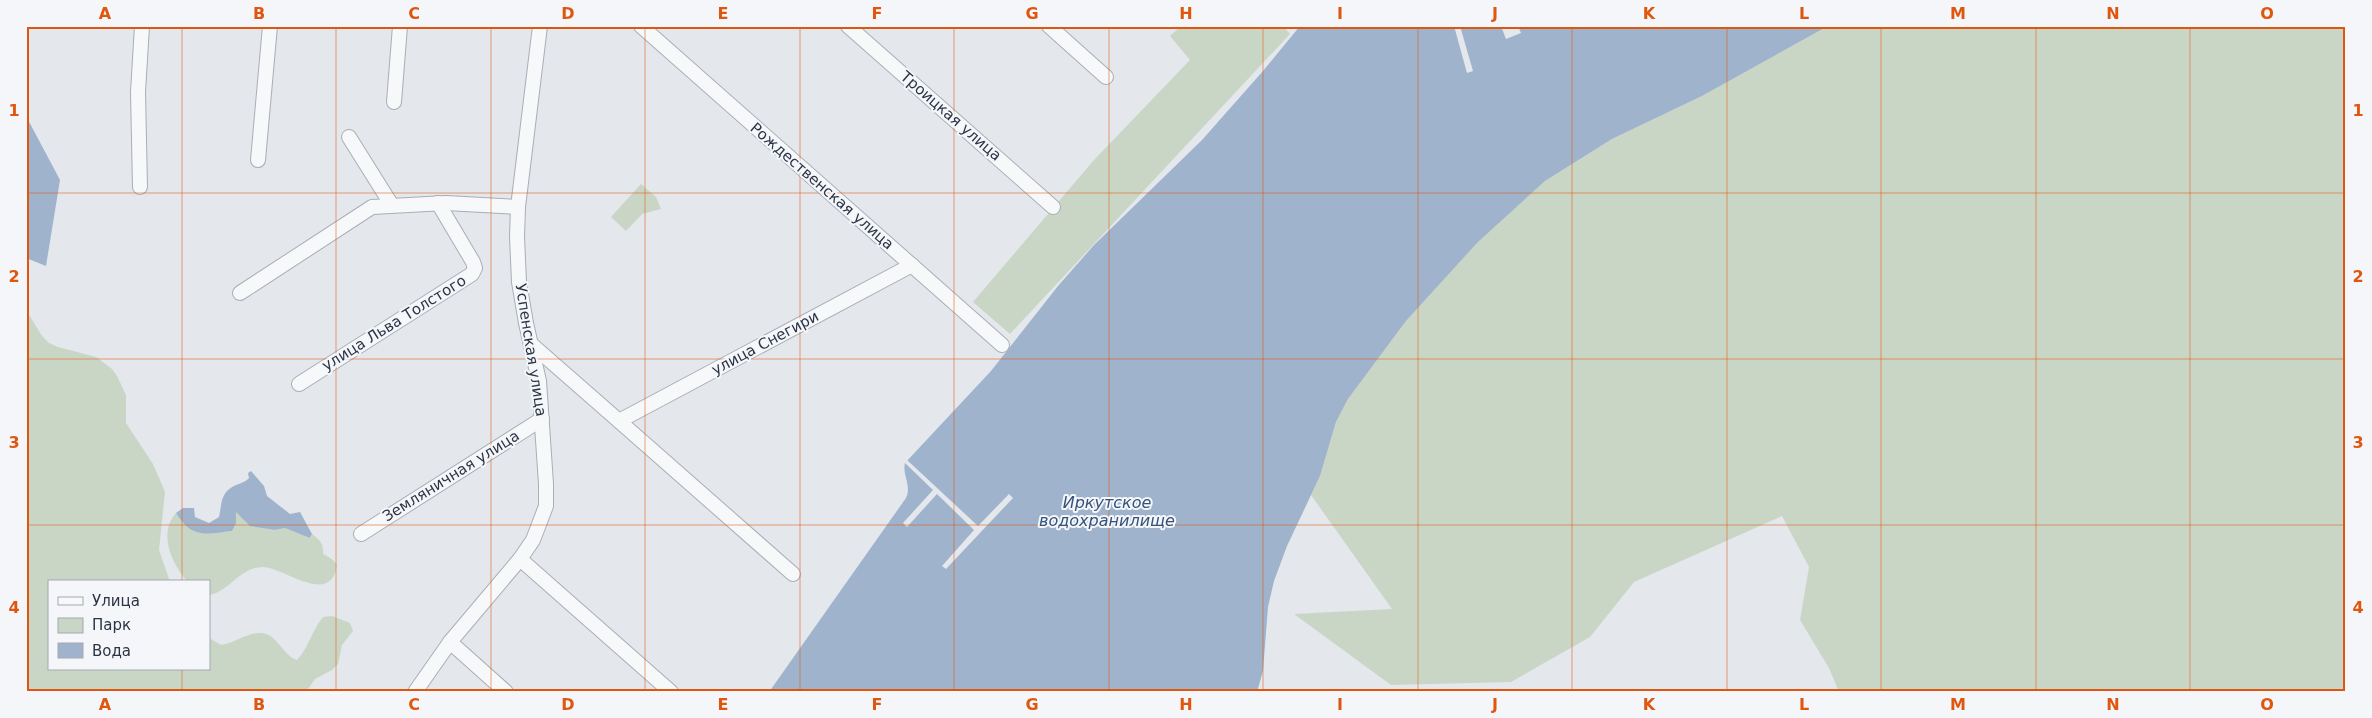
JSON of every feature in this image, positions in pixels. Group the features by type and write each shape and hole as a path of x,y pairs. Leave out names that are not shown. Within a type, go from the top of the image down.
{"street":[{"path":"140,187 138,92 142,26"},
{"path":"258,160 270,26"},
{"path":"394,102 400,26"},
{"name":"Успенская улица","path":"415,692 450,642 520,559 533,540 546,506 539,381 519,282 517,237 518,207 540,26"},
{"name":"Рождественская улица","path":"642,26 1002,345"},
{"name":"Троицкая улица","path":"848,26 1053,207"},
{"path":"1048,26 1106,77"},
{"path":"349,137 391,204"},
{"path":"240,293 372,207 391,204 438,204 518,207"},
{"name":"улица Льва Толстого","path":"298,384 472,274 475,268 473,262 438,204"},
{"name":"улица Снегири","path":"619,420 912,265"},
{"path":"531,344 793,574"},
{"name":"Земляничная улица","path":"361,534 542,419"},
{"path":"520,559 671,692"},
{"path":"450,642 506,692"}],"green space":[{"path":"1181,26 1283,26 1290,34 1010,334 973,302 1094,160 1190,60 1170,36"},
{"path":"1828,26 2346,26 2346,692 1839,692 1829,668 1800,620 1809,567 1782,516 1634,582 1590,637 1511,682 1391,685 1294,614 1392,609 1311,495 1320,476 1336,422 1348,399 1406,321 1478,242 1545,181 1612,139 1702,96"},
{"path":"641,184 656,197 661,209 642,214 626,231 611,217"},
{"path":"26,310 42,336 49,343 96,357 112,369 126,395 126,423 153,464 165,492 159,550 169,580 48,580 48,670 210,670 210,639 221,645 259,633 270,636 287,654 297,660 305,650 323,617 332,616 350,623 353,631 342,645 338,664 332,670 315,679 306,692 26,692"},
{"path":"236,512 251,526 275,530 285,528 311,538 312,534 321,542 323,554 332,559 337,565 333,577 326,583 316,584 305,582 271,568 254,568 222,590 210,595 210,580 186,580 176,566 167,539 171,521 176,513 183,523 224,532 232,531"}],"water":[{"name":"Иркутское водохранилище","path":"1300,26 1828,26 1702,96 1612,139 1545,181 1478,242 1406,321 1348,399 1336,422 1320,476 1287,546 1274,581 1268,607 1263,671 1257,692 769,692 906,498 908,485 904,467 905,463 991,371 1058,286 1094,245 1202,140"},
{"path":"26,116 60,180 46,266 26,258"},
{"path":"251,471 264,486 267,496 290,514 300,512 312,534 310,538 285,528 275,530 250,526 236,512 236,523 232,531 200,533 188,527 176,513 183,508 194,508 195,517 209,523 219,517 222,499 226,492 247,480 249,478 248,473"}],"pier":[{"path":"1454,26 1460,26 1473,71 1467,73"},
{"path":"1501,26 1518,26 1521,33 1506,39"},
{"path":"907,460 978,526 1009,494 1013,498 946,569 942,566 974,530 937,494 907,527 903,523 933,490 905,463"}]}
